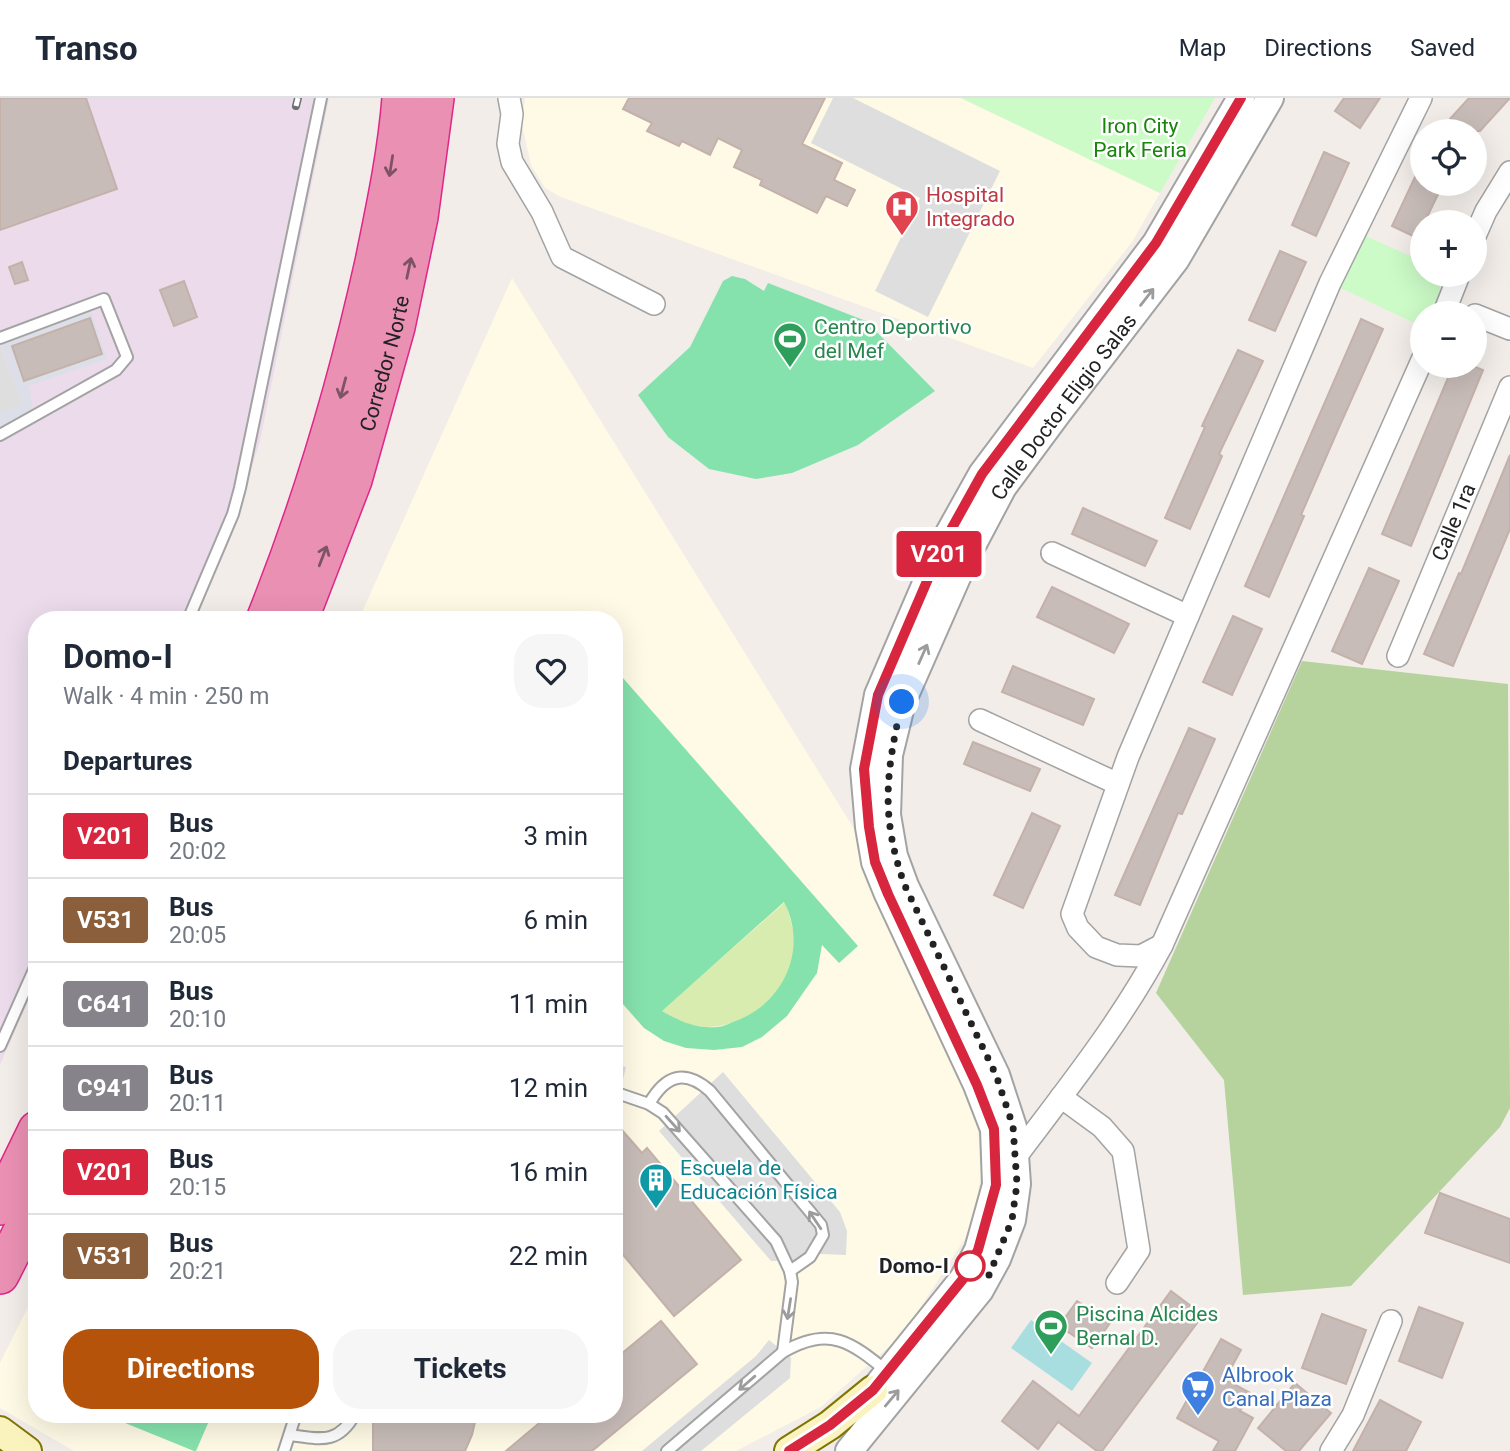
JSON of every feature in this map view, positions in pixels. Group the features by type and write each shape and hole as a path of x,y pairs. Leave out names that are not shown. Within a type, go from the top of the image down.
{"highway":[{"name":"Corredor Norte","path":"268,611 326,451 363,312 383,218 401,98"},
{"name":"Corredor Norte","path":"302,611 353,480 396,327 419,217 435,98"},
{"path":"0,1206 28,1148"},
{"path":"0,1275 28,1220"}],"main road":[{"path":"789,1451 830,1425 881,1381"},
{"path":"0,1431 27,1451"}],"street":[{"path":"509,98 512,114 508,144 512,162 542,212 562,257 654,304"},
{"name":"Calle Doctor Eligio Salas","path":"831,1451 881,1381 963,1279 978,1250 996,1185 994,1129 977,1085 875,862 864,769 878,695 943,544 982,474 1156,243 1241,98"},
{"name":"Calle Doctor Eligio Salas","path":"849,1451 980,1290 997,1259 1012,1220 1017,1184 1013,1126 996,1075 905,886 894,856 887,815 890,755 902,702 965,559 1003,487 1177,259 1270,98"},
{"path":"1162,946 1141,956 1117,955 1096,947 1078,928 1072,914 1118,784 1188,616 1330,284 1421,98"},
{"path":"1487,210 1510,172"},
{"path":"1487,320 1510,329"},
{"path":"1015,1158 1141,985 1162,946 1415,378"},
{"name":"Calle 1ra","path":"1398,656 1510,387"},
{"path":"1052,554 1188,616"},
{"path":"980,720 1118,784"},
{"path":"1061,1097 1102,1127 1123,1151 1139,1251 1117,1283"},
{"path":"1331,1451 1353,1415 1391,1321"}],"lane":[{"path":"192,611 233,514 240,488 321,98"},
{"path":"0,338 104,299 127,357 116,370 0,435"},
{"path":"0,1046 28,983"},
{"path":"649,1104 659,1087 678,1077 692,1078 710,1091 821,1225 823,1235 810,1257 790,1271"},
{"path":"623,1095 649,1104 663,1113 776,1241 790,1271 792,1282 783,1352"},
{"path":"667,1451 783,1352 802,1342 817,1338 839,1339 870,1357 881,1381"},
{"path":"285,1451 293,1423"},
{"path":"290,1435 324,1440 335,1436 349,1423"}],"shaded area":[{"path":"0,98 329,98 260,441 229,542 199,611 28,611 28,1001 0,1065"},
{"name":"Hospital Integrado","path":"525,98 961,98 1160,193 1132,242 1033,368 561,197 545,188 531,165 522,125"},
{"path":"833,98 853,98 1000,171 928,317 875,291 920,198 811,143"},
{"path":"512,278 856,832 896,947 966,1086 978,1130 981,1176 971,1229 904,1333 821,1407 736,1451 74,1451 0,1408 0,1363 28,1307 28,1423 623,1423 623,611 363,611"},
{"path":"90,308 107,359 29,386 31,409 0,428 0,413 22,405 0,341"},
{"path":"0,345 22,405 0,413"},
{"path":"723,1072 840,1212 847,1231 846,1255 820,1254 798,1261 771,1261 659,1131"},
{"path":"769,1340 791,1358 790,1378 701,1451 642,1451 756,1356"}],"green space":[{"name":"Iron City Park Feria","path":"961,98 1215,98 1160,193"},
{"path":"1355,231 1410,256 1410,287 1449,287 1446,301 1410,301 1410,321 1330,283"},
{"name":"Centro Deportivo del Mef","path":"732,276 745,279 764,291 768,283 866,321 935,391 858,445 792,473 756,479 709,469 668,437 638,395 690,347 723,281"},
{"path":"1302,661 1508,684 1510,1108 1500,1127 1351,1286 1243,1295 1224,1080 1156,993"},
{"path":"623,678 858,946 839,963 822,945 817,973 787,1016 762,1037 742,1047 714,1050 686,1048 664,1041 644,1028 623,1004","holes":["784,902 794,939 787,974 766,1003 751,1014 723,1026 702,1027 688,1024 662,1011"]},
{"path":"785,902 795,948 789,971 770,1000 741,1019 708,1027 686,1024 661,1011"},
{"path":"125,1423 208,1423 194,1451"}],"water":[{"name":"Piscina Alcides Bernal D.","path":"1031,1320 1092,1363 1072,1391 1011,1348"}],"building":[{"path":"0,98 86,98 117,189 0,230"},
{"path":"629,98 825,98 802,144 842,163 834,180 855,190 847,206 826,196 817,213 760,185 762,180 734,167 742,150 718,138 710,155 682,141 679,146 647,131 652,123 623,109"},
{"path":"1344,98 1380,98 1360,128 1335,111"},
{"path":"1469,98 1510,98 1487,123 1487,119 1450,119"},
{"path":"1324,152 1349,163 1316,236 1292,225"},
{"path":"1410,188 1410,196 1437,196 1430,210 1410,210 1410,235 1392,226"},
{"path":"1280,251 1306,262 1275,331 1249,320"},
{"path":"22,262 28,280 15,284 9,267"},
{"path":"184,281 197,317 174,326 160,290"},
{"path":"90,318 102,354 24,381 12,346"},
{"path":"1361,319 1383,329 1301,515 1304,516 1269,597 1245,586"},
{"path":"1238,350 1263,361 1219,454 1222,456 1190,529 1165,518 1205,427 1202,426"},
{"path":"1448,378 1480,378 1411,546 1382,534"},
{"path":"1510,455 1510,529 1453,666 1424,654 1459,573 1461,574"},
{"path":"1083,508 1157,541 1145,566 1072,534"},
{"path":"1369,568 1399,581 1362,664 1332,651"},
{"path":"1052,587 1129,624 1114,653 1037,617"},
{"path":"1233,616 1262,629 1232,695 1203,682"},
{"path":"1013,666 1094,699 1083,725 1002,692"},
{"path":"1189,728 1215,739 1182,814 1178,813 1140,905 1115,895"},
{"path":"973,742 1040,769 1030,791 964,764"},
{"path":"1032,813 1060,826 1023,908 994,895"},
{"name":"Escuela de Educación Física","path":"623,1131 642,1153 647,1148 741,1260 674,1316 623,1255"},
{"path":"1440,1193 1510,1219 1510,1263 1425,1233"},
{"path":"1171,1291 1203,1315 1102,1451 1097,1451 1058,1422 1038,1449 1002,1421 1033,1381 1079,1416"},
{"path":"1077,1301 1110,1323 1092,1348 1059,1326"},
{"path":"1419,1307 1463,1323 1442,1378 1399,1361"},
{"path":"1322,1314 1366,1330 1346,1384 1302,1368"},
{"path":"661,1321 697,1364 592,1451 506,1451 539,1423 623,1423 623,1353"},
{"path":"1221,1339 1241,1350 1225,1379 1250,1393 1240,1411 1253,1418 1235,1451 1213,1451 1219,1441 1177,1418"},
{"path":"1295,1383 1331,1413 1299,1451 1286,1451 1258,1428"},
{"path":"1380,1400 1421,1422 1406,1451 1353,1451"},
{"path":"373,1423 475,1423 465,1451 373,1451"}],"railway":[{"path":"296,106 298,98"}],"bus line":[{"name":"V201","path":"789,1451 830,1425 873,1390 963,1279 987,1225 996,1185 994,1129 977,1085 875,862 864,769 878,695 943,544 982,474 1156,243 1241,98"}],"place":[{"name":"Hospital Integrado","path":"902,237"},
{"name":"Centro Deportivo del Mef","path":"790,369"},
{"name":"Escuela de Educación Física","path":"656,1210"},
{"name":"Domo-I","path":"970,1266"},
{"name":"Piscina Alcides Bernal D.","path":"1051,1356"},
{"name":"Albrook Canal Plaza","path":"1198,1417"}],"route":[{"path":"902,702 890,755 887,815 894,856 905,886 996,1075 1013,1126 1017,1184 1012,1220 989,1275 970,1266"}]}
